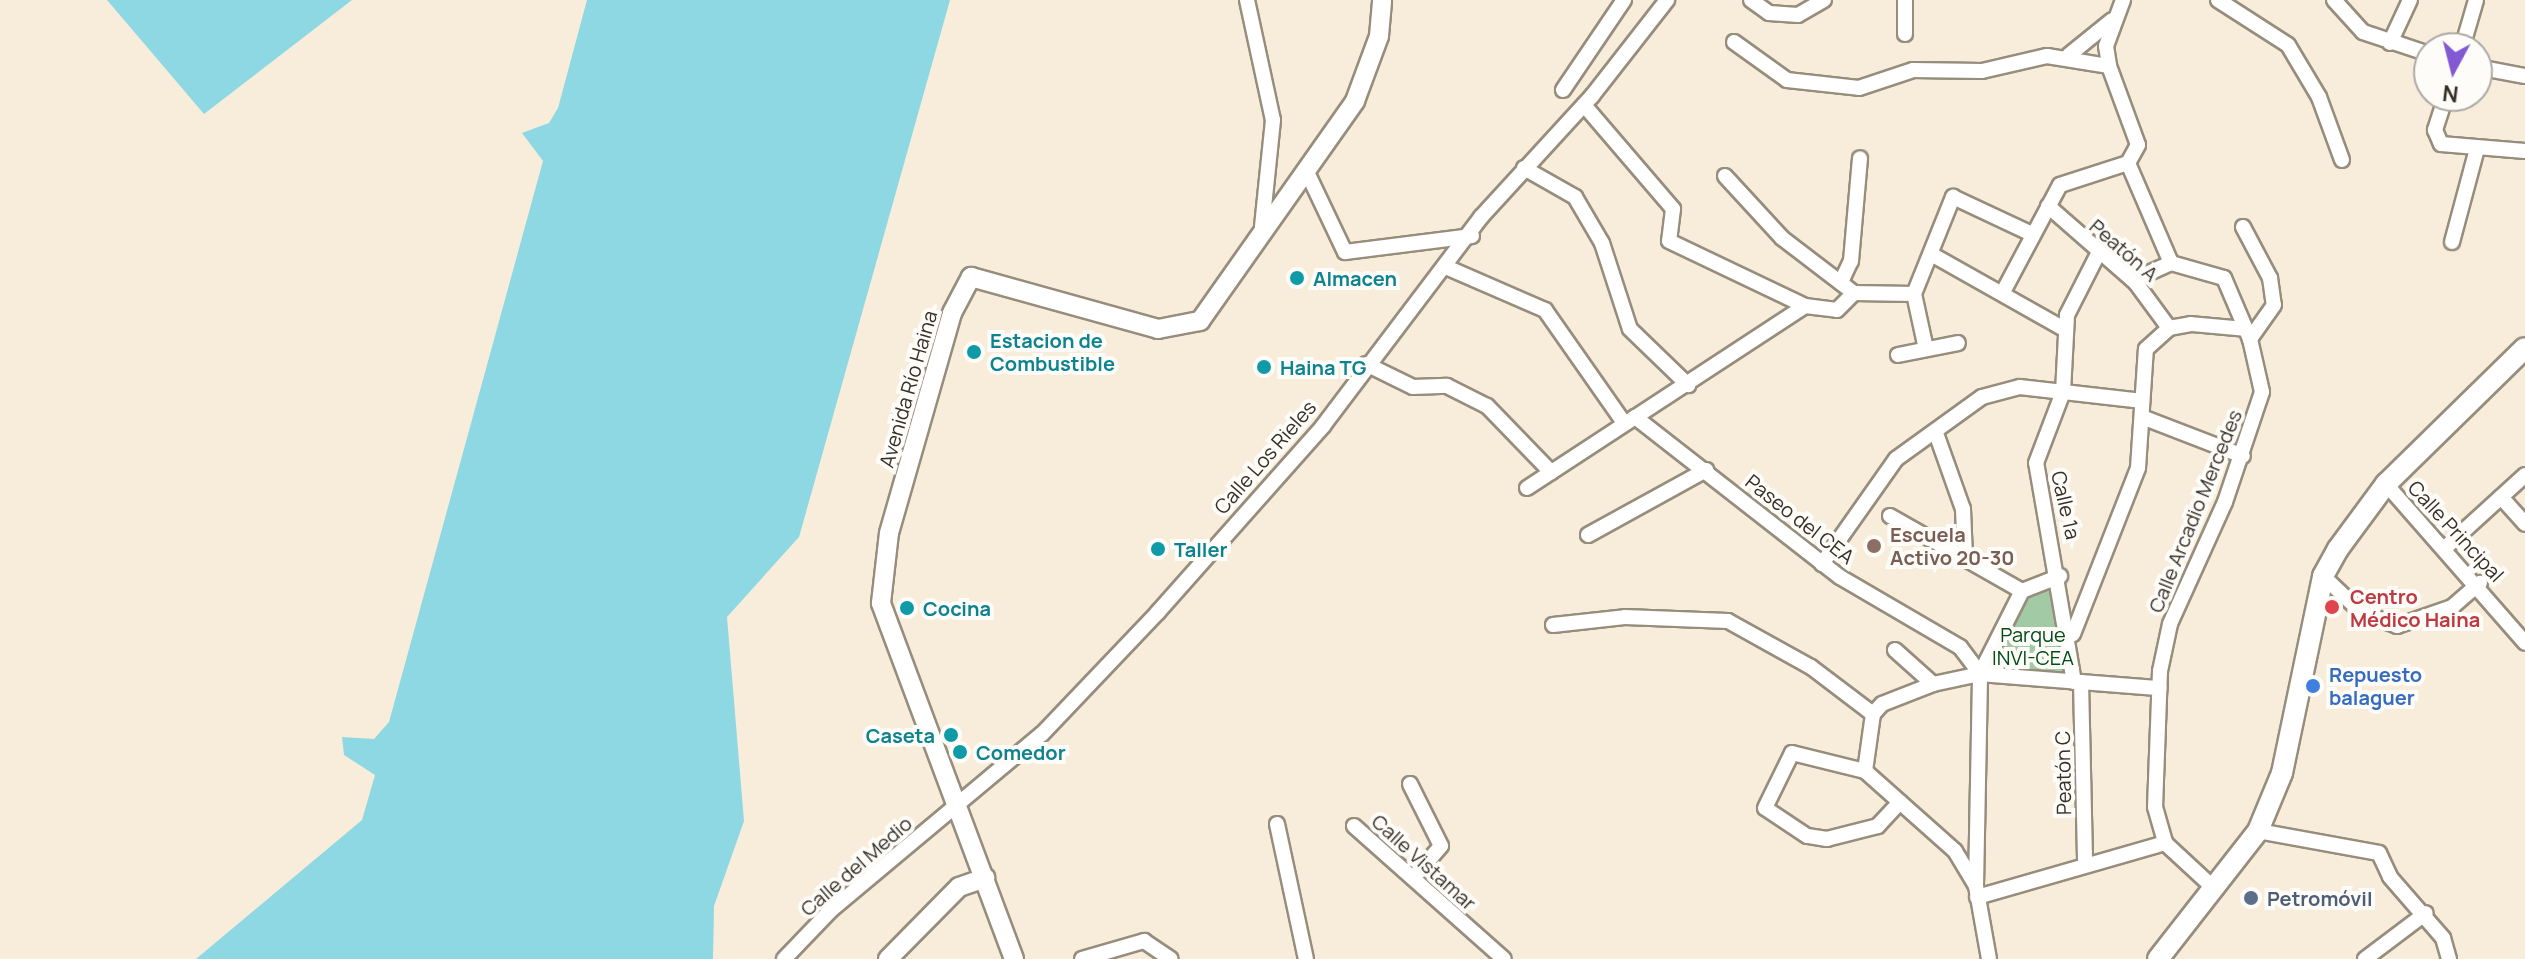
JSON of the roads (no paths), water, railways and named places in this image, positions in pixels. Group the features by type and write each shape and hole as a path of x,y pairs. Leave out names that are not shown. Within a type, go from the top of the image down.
{"main road":[{"path":"2158,959 2216,890 2258,831 2282,773 2323,576 2358,515 2525,348"}],"street":[{"path":"1247,0 1273,120 1262,227"},
{"name":"Avenida Río Haina","path":"1014,959 881,603 879,575 961,293 971,277 996,279 1178,330 1214,305 1262,227 1355,101 1379,36 1382,0"},
{"path":"1563,90 1624,0"},
{"name":"Calle Los Rieles","path":"958,805 1042,734 1158,612 1323,426 1366,364 1524,168 1584,105 1667,0"},
{"path":"1751,0 1769,13 1798,15 1824,0"},
{"path":"1905,0 1905,34"},
{"path":"2069,55 2112,20 2123,0"},
{"path":"2218,0 2288,45 2319,97 2342,160"},
{"path":"2334,0 2363,32 2413,49"},
{"path":"2390,43 2410,0"},
{"path":"2467,32 2476,0"},
{"path":"2003,292 2030,233 2060,185 2128,163 2138,145 2109,66 2112,20"},
{"path":"1734,42 1787,80 1859,88 1913,70 1982,71 2069,55 2109,66"},
{"path":"2493,70 2525,76"},
{"path":"1584,105 1673,209 1669,241 1805,306 1837,310 1854,293"},
{"path":"2442,112 2436,138 2477,149 2525,151"},
{"path":"2452,242 2477,149"},
{"path":"1841,282 1851,261 1860,158"},
{"path":"2128,163 2171,263 2133,280"},
{"path":"1524,168 1575,197 1602,243 1630,329 1688,385"},
{"path":"1306,170 1345,252 1472,236"},
{"path":"1725,176 1782,238 1854,293 1914,294"},
{"path":"1926,349 1914,294 1953,197 2030,233"},
{"name":"Peatón A","path":"2048,206 2098,254 2133,280 2169,328"},
{"path":"2071,642 2082,595 2138,468 2146,349 2169,328 2248,334 2274,305 2270,278 2243,227"},
{"path":"1931,254 2064,329"},
{"name":"Calle 1a","path":"2078,682 2036,463 2063,392 2064,329 2098,254"},
{"name":"Calle Arcadio Mercedes","path":"2165,843 2155,807 2159,688 2170,624 2243,456 2262,392 2248,334 2217,271 2171,263"},
{"name":"Paseo del CEA","path":"1446,267 1545,310 1630,420 1706,470 1822,564 1960,647 1980,674"},
{"path":"1527,488 1805,306"},
{"path":"1898,355 1958,343"},
{"path":"1366,364 1413,387 1447,386 1487,406 1551,472"},
{"path":"1822,564 1896,459 1937,436 2003,389 2142,401"},
{"path":"2142,417 2243,456"},
{"path":"1937,436 1963,509 1965,557"},
{"path":"1588,535 1706,470"},
{"path":"2446,547 2525,475"},
{"name":"Calle Principal","path":"2386,484 2480,583 2525,643"},
{"path":"2501,497 2525,524"},
{"path":"1890,516 2022,591"},
{"path":"1989,959 1976,892 1980,674 2022,591 2060,576"},
{"path":"2323,576 2361,612 2397,626 2452,607 2480,583"},
{"path":"1553,625 1625,617 1728,621 1811,667 1873,714"},
{"path":"1895,650 1933,684"},
{"path":"1865,771 1873,714 1882,704 1933,684 1980,674 2159,688"},
{"name":"Peatón C","path":"2078,682 2085,862"},
{"path":"1900,802 1865,831 1807,836 1765,808 1792,753 1865,771 1900,802 1938,829 1976,892"},
{"path":"1410,784 1441,846 1415,876"},
{"name":"Calle del Medio","path":"784,959 958,805"},
{"path":"1277,824 1306,959"},
{"name":"Calle Vistamar","path":"1354,826 1415,876 1504,959"},
{"path":"2258,831 2321,847 2370,848 2426,913 2449,959"},
{"path":"1976,892 2165,843 2216,890"},
{"path":"888,959 959,887 985,878"},
{"path":"2365,959 2426,913"},
{"path":"1082,959 1144,941 1171,959"}],"water":[{"path":"107,0 352,0 204,114"},
{"path":"587,0 950,0 799,537 727,617 744,821 714,906 713,959 196,959 362,820 375,775 344,755 342,737 374,739 389,722 543,161 522,133 549,123 558,108"}],"place":[{"name":"Almacen","path":"1297,278"},
{"name":"Estacion de Combustible","path":"974,352"},
{"name":"Haina TG","path":"1264,367"},
{"name":"Escuela Activo 20-30","path":"1874,546"},
{"name":"Taller","path":"1158,549"},
{"name":"Centro Médico Haina","path":"2332,607"},
{"name":"Cocina","path":"907,608"},
{"name":"Repuesto balaguer","path":"2313,686"},
{"name":"Caseta","path":"951,735"},
{"name":"Comedor","path":"960,752"},
{"name":"Petromóvil","path":"2251,898"}],"park label":[{"name":"Parque INVI-CEA","path":"2033,646"}]}
